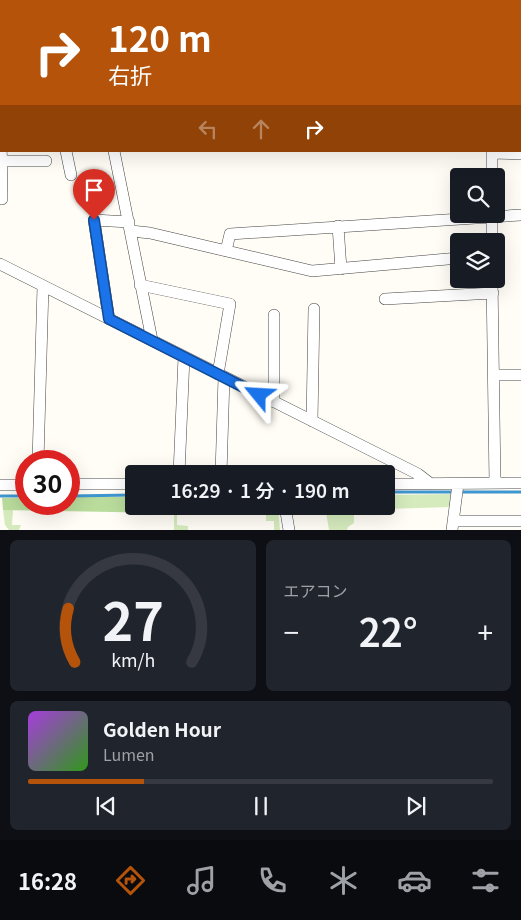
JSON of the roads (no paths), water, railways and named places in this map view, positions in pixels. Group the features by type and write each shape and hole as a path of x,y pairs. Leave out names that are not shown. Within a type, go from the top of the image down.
{"street":[{"path":"0,5 0,14"},
{"path":"68,152 71,175"},
{"path":"114,152 152,340"},
{"path":"492,168 492,152 521,154"},
{"path":"2,199 0,161 46,161"},
{"path":"505,215 521,215"},
{"path":"226,251 230,234 450,218"},
{"path":"109,319 94,220 312,271 450,259"},
{"path":"338,226 341,269"},
{"path":"0,264 418,474 431,484"},
{"path":"140,285 230,304 221,375 221,465"},
{"path":"38,450 44,286"},
{"path":"492,288 494,483"},
{"path":"385,299 492,293"},
{"path":"312,421 314,309"},
{"path":"274,315 274,402"},
{"path":"179,465 184,357"},
{"path":"494,375 521,375"},
{"path":"395,484 431,484 457,488 494,483 521,483"},
{"path":"80,484 125,484"},
{"path":"0,485 15,485"},
{"path":"457,488 453,525 521,521"},
{"path":"286,515 289,530"}],"waterway":[{"path":"395,492 521,492"},
{"path":"80,496 125,495"},
{"path":"1,496 15,496"}]}
